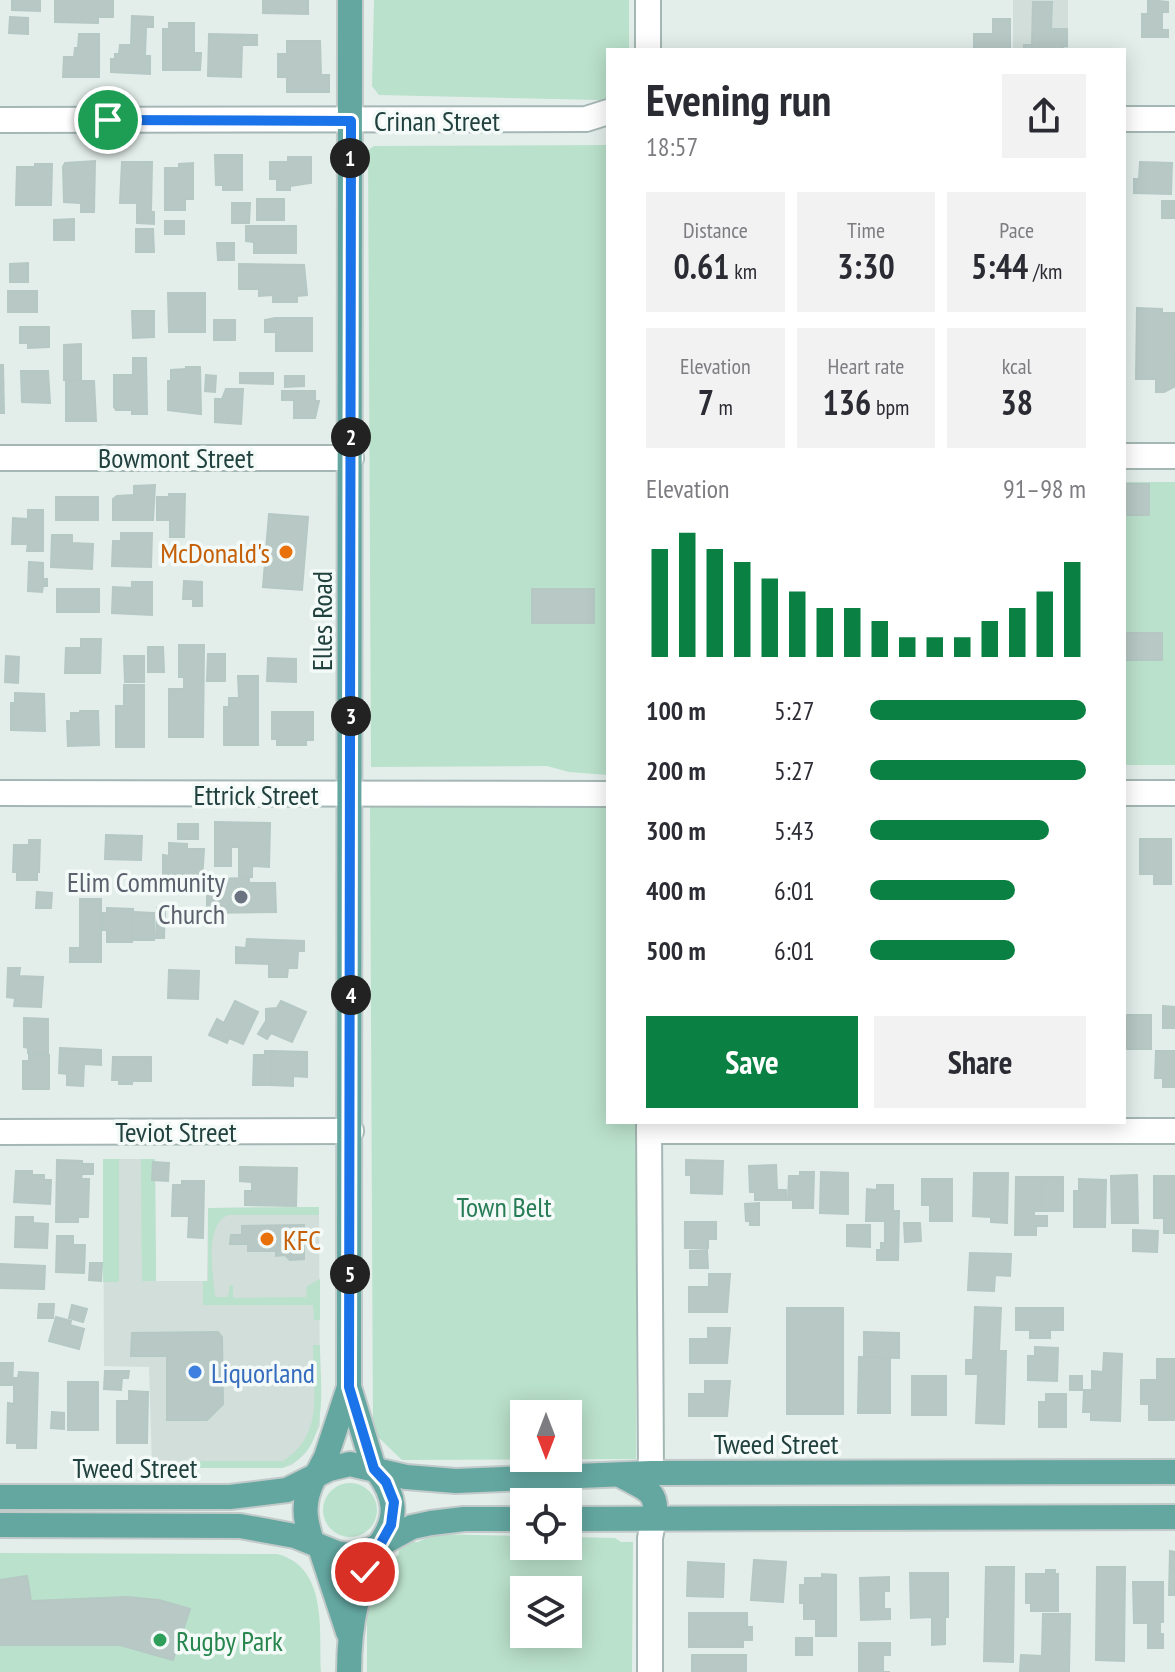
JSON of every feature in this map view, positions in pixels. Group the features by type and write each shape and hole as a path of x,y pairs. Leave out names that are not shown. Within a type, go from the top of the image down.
{"main road":[{"name":"Elles Road","path":"315,1477 329,1449 349,1387 350,0"},
{"name":"Elles Road","path":"349,1387 376,1470"},
{"name":"Tweed Street","path":"0,1497 230,1497 287,1490 339,1465 350,1464 436,1481 651,1473 1175,1472"},
{"path":"349,1672 349,1633 365,1572 391,1525 394,1502 386,1482 376,1470"},
{"path":"618,1474 654,1495 657,1503 654,1518"},
{"path":"315,1477 305,1498 304,1511 349,1633"},
{"path":"582,1519 1175,1517"},
{"name":"Tweed Street","path":"0,1525 240,1526 278,1531 349,1555 380,1544 412,1527 446,1520 510,1519"}],"street":[{"path":"648,0 648,48"},
{"path":"1126,119 1175,119"},
{"name":"Crinan Street","path":"0,120 601,120"},
{"path":"1126,456 1175,456"},
{"name":"Bowmont Street","path":"0,458 351,458"},
{"name":"Ettrick Street","path":"0,793 606,794"},
{"path":"1126,793 1175,793"},
{"path":"651,1473 649,1127 1175,1131"},
{"name":"Teviot Street","path":"0,1132 351,1131"},
{"path":"650,1672 650,1538 654,1518"}],"shaded area":[{"path":"1013,0 1068,0 1068,48 1013,48"},
{"path":"103,1159 155,1159 156,1281 207,1281 208,1208 319,1207 320,1426 306,1452 292,1465 282,1468 152,1468 149,1367 104,1366"}],"green space":[{"path":"374,0 629,0 629,48 606,48 606,103 598,100 379,95 372,86"},
{"path":"606,145 606,775 569,772 547,766 371,767 368,150 374,146"},
{"path":"1126,482 1175,482 1175,765 1126,765"},
{"name":"Town Belt","path":"370,807 606,807 606,1124 636,1124 636,1459 582,1459 582,1400 510,1400 510,1460 402,1460 373,1432"},
{"path":"103,1159 119,1159 119,1282 103,1282"},
{"path":"141,1159 155,1159 156,1281 142,1281"},
{"path":"319,1207 319,1215 228,1215 220,1220 216,1229 212,1264 215,1297 228,1297 230,1285 233,1286 233,1298 306,1297 307,1286 320,1279 320,1320 314,1320 313,1305 203,1305 203,1281 208,1281 208,1208"},
{"path":"313,1345 320,1345 320,1416 309,1448 298,1460 282,1468 184,1468 187,1461 283,1461 297,1450 306,1438 314,1409"},
{"path":"350,1483 369,1491 377,1510 369,1529 350,1537 331,1529 323,1510 331,1491"},
{"path":"434,1534 510,1536 510,1560 582,1560 582,1537 633,1542 632,1672 367,1672 367,1610 378,1575 399,1554 399,1542 418,1542"},
{"name":"Rugby Park","path":"0,1553 277,1554 293,1561 305,1572 313,1586 320,1620 321,1672 0,1672"}],"building":[{"path":"12,0 40,0 40,11 12,10"},
{"path":"55,0 113,0 113,17 98,17 98,23 55,22"},
{"path":"263,0 308,0 308,14 263,13"},
{"path":"1148,0 1168,2 1168,12 1162,12 1162,30 1168,30 1168,37 1142,37 1142,14 1148,14"},
{"path":"1033,2 1052,2 1051,29 1067,29 1067,46 1024,48 1024,45 1032,45"},
{"path":"132,16 153,17 153,27 146,27 145,56 150,56 150,74 111,72 111,59 119,54 120,45 131,45"},
{"path":"10,17 28,18 28,34 9,33"},
{"path":"993,19 1010,19 1010,48 974,48 974,34 993,34"},
{"path":"169,23 194,23 194,53 201,53 200,70 163,70 163,29 169,29"},
{"path":"79,34 99,34 99,77 63,77 64,57 74,57"},
{"path":"209,34 257,35 257,45 242,45 241,77 208,76"},
{"path":"287,41 320,41 321,75 329,75 329,92 287,92 287,77 278,77 278,54 287,54"},
{"path":"215,155 242,155 242,190 223,190 223,185 216,185"},
{"path":"288,157 311,157 311,183 290,186 290,190 277,190 277,179 270,179 270,162 288,162"},
{"path":"95,161 94,212 81,212 81,203 64,202 63,167 65,163"},
{"path":"122,162 152,162 151,212 154,212 154,224 137,223 137,203 120,203"},
{"path":"1140,162 1172,163 1171,194 1134,193 1134,179 1139,179"},
{"path":"193,163 193,199 185,199 185,210 165,210 165,168 179,168 179,164"},
{"path":"35,164 52,164 51,205 16,205 17,167 35,167"},
{"path":"257,199 284,199 284,220 257,220"},
{"path":"1162,201 1175,201 1175,218 1162,218"},
{"path":"232,203 250,203 249,223 232,223"},
{"path":"74,219 74,240 54,240 54,220"},
{"path":"165,221 184,221 184,234 165,234"},
{"path":"246,226 296,226 296,253 254,253 254,242 246,241"},
{"path":"136,229 153,229 154,252 136,252"},
{"path":"217,243 234,243 234,260 218,260"},
{"path":"28,263 28,282 10,282 10,264"},
{"path":"239,264 304,265 307,295 297,296 297,302 273,302 273,295 259,296 259,289 239,289"},
{"path":"8,291 37,291 37,312 8,312"},
{"path":"168,293 205,293 205,332 169,332"},
{"path":"1137,308 1175,313 1174,387 1164,392 1156,392 1156,379 1136,379"},
{"path":"132,311 154,311 154,337 133,338"},
{"path":"312,318 312,351 276,351 276,332 265,332 265,320"},
{"path":"214,320 235,320 235,340 214,340"},
{"path":"20,327 49,327 49,347 28,348 28,343 20,343"},
{"path":"81,344 81,380 64,380 64,345"},
{"path":"133,358 146,358 147,414 132,414 132,410 116,410 114,407 114,375 133,375"},
{"path":"0,365 3,365 4,413 0,413"},
{"path":"200,367 201,414 168,410 171,370"},
{"path":"21,371 48,371 50,403 22,402"},
{"path":"240,373 273,373 273,384 240,383"},
{"path":"206,375 216,376 215,392 205,391"},
{"path":"285,376 304,376 304,386 285,387"},
{"path":"66,381 94,381 96,421 66,421"},
{"path":"226,389 243,389 241,424 215,422 215,399 222,399"},
{"path":"282,391 315,391 315,401 319,401 315,418 294,418 294,400 282,400"},
{"path":"1126,484 1149,484 1149,515 1126,515"},
{"path":"155,485 153,520 113,520 113,499 134,495 134,486"},
{"path":"169,494 185,494 184,537 170,537 170,520 157,520 157,497 169,497"},
{"path":"56,497 98,497 98,520 56,520"},
{"path":"28,510 43,510 43,551 27,551 28,544 12,544 13,518 28,519"},
{"name":"McDonald's","path":"269,514 308,517 302,590 263,587"},
{"path":"121,533 152,533 151,567 112,566 113,541 121,541"},
{"path":"52,535 72,535 72,543 93,544 92,569 51,567"},
{"path":"29,562 43,563 43,579 47,579 47,586 43,586 42,592 28,591"},
{"path":"184,581 202,582 202,606 193,606 193,599 183,599"},
{"path":"132,582 152,582 152,615 112,613 113,587 132,588"},
{"path":"57,589 99,589 99,612 57,612"},
{"path":"532,589 594,589 594,623 532,623"},
{"path":"1126,633 1162,633 1162,660 1126,660"},
{"path":"81,639 101,639 100,673 65,673 66,648 81,648"},
{"path":"179,645 204,645 203,737 169,737 169,689 184,689 184,677 179,677"},
{"path":"148,647 163,647 164,672 148,672"},
{"path":"208,654 225,654 225,681 207,681"},
{"path":"6,656 19,657 18,683 5,682"},
{"path":"124,656 144,656 144,682 125,682"},
{"path":"268,658 296,659 296,682 267,681"},
{"path":"238,676 258,676 258,745 224,745 224,707 229,707 229,698 239,698"},
{"path":"124,685 144,685 144,747 116,747 116,706 124,706"},
{"path":"15,693 44,694 45,731 11,730 11,703 15,703"},
{"path":"98,711 99,745 68,746 67,721 71,721 71,713"},
{"path":"272,712 313,712 313,740 306,740 306,745 277,745 277,739 272,739"},
{"path":"215,822 270,823 269,867 252,866 252,877 239,877 239,847 231,847 231,866 215,866"},
{"path":"178,824 198,824 198,839 178,839"},
{"path":"106,835 142,836 141,860 105,859"},
{"path":"1140,839 1171,839 1171,884 1154,884 1154,874 1140,874"},
{"path":"29,840 40,840 37,880 17,880 17,872 13,872 14,845 29,845"},
{"path":"169,843 187,844 187,849 204,849 202,881 190,880 191,875 163,874 163,855 169,856"},
{"name":"Elim Community Church","path":"249,878 249,883 275,883 276,912 207,913 207,879"},
{"path":"37,892 52,893 51,908 36,908"},
{"path":"80,899 101,899 101,962 70,962 70,948 80,948"},
{"path":"107,908 133,909 132,942 107,942 107,930 102,930 103,913 107,913"},
{"path":"157,908 165,909 164,938 156,938"},
{"path":"133,912 154,913 154,940 132,940"},
{"path":"247,939 304,941 304,951 298,951 297,968 288,968 287,977 269,977 269,964 236,963 236,947 246,948"},
{"path":"8,968 20,968 19,976 43,977 41,1007 14,1006 15,998 7,997"},
{"path":"169,970 199,971 198,999 168,998"},
{"path":"235,1001 258,1012 243,1044 229,1038 227,1043 209,1035 217,1019 224,1023"},
{"path":"281,1001 306,1012 292,1042 271,1033 267,1039 258,1034 266,1021 266,1009 277,1008"},
{"path":"1163,1006 1175,1007 1175,1028 1163,1028"},
{"path":"1127,1015 1151,1015 1151,1049 1127,1049"},
{"path":"24,1018 48,1019 48,1053 28,1053 28,1048 24,1047"},
{"path":"60,1048 101,1050 101,1065 84,1064 83,1086 67,1085 67,1074 59,1073"},
{"path":"265,1051 272,1051 271,1085 253,1085 254,1055 265,1055"},
{"path":"272,1051 307,1052 307,1077 293,1076 293,1086 271,1085"},
{"path":"1156,1051 1175,1051 1175,1087 1163,1087 1163,1078 1155,1078"},
{"path":"29,1055 49,1055 49,1089 23,1089 23,1061 29,1061"},
{"path":"113,1057 151,1057 151,1081 119,1084 119,1080 112,1080"},
{"path":"57,1160 93,1164 93,1174 82,1174 81,1179 89,1179 88,1217 78,1217 78,1222 56,1222"},
{"path":"686,1160 723,1161 722,1194 691,1193 691,1175 686,1175"},
{"path":"153,1162 169,1163 168,1181 152,1180"},
{"path":"776,1165 777,1190 786,1190 786,1200 755,1200 755,1192 750,1192 749,1166"},
{"path":"240,1167 297,1168 296,1206 245,1205 245,1191 252,1191 252,1182 240,1181"},
{"path":"16,1171 32,1171 32,1175 44,1175 44,1180 51,1180 50,1204 14,1202"},
{"path":"800,1172 814,1172 813,1208 793,1208 793,1200 788,1200 789,1176 800,1176"},
{"path":"821,1172 848,1173 848,1214 820,1213"},
{"path":"974,1173 1008,1173 1007,1223 991,1222 991,1217 973,1216"},
{"path":"1137,1175 1138,1223 1112,1223 1111,1176"},
{"path":"1154,1176 1175,1176 1175,1233 1164,1233 1164,1218 1154,1218"},
{"path":"1016,1177 1042,1177 1042,1211 1034,1211 1034,1216 1047,1216 1047,1226 1036,1226 1036,1235 1015,1235"},
{"path":"1042,1177 1063,1177 1063,1211 1042,1211"},
{"path":"922,1179 952,1179 952,1221 930,1221 930,1205 922,1205"},
{"path":"1079,1179 1106,1180 1105,1227 1074,1227 1074,1191 1079,1191"},
{"path":"182,1181 204,1181 203,1238 188,1237 189,1216 172,1216 173,1185 182,1185"},
{"path":"877,1185 893,1185 893,1211 899,1211 898,1260 877,1260 877,1250 881,1250 881,1243 885,1243 885,1221 866,1221 867,1189 877,1190"},
{"path":"759,1203 759,1225 750,1225 750,1221 746,1221 745,1204"},
{"path":"16,1217 33,1217 33,1223 48,1224 47,1248 15,1247"},
{"path":"685,1222 716,1222 716,1239 708,1239 708,1248 685,1248"},
{"path":"904,1223 920,1223 921,1241 905,1242"},
{"name":"KFC","path":"304,1225 304,1259 290,1260 285,1255 276,1256 276,1251 248,1251 248,1244 230,1244 231,1235 242,1235 242,1226"},
{"path":"847,1225 870,1225 870,1247 847,1246"},
{"path":"1133,1230 1158,1231 1157,1252 1133,1251"},
{"path":"57,1236 73,1236 73,1245 85,1245 84,1273 56,1272"},
{"path":"707,1250 708,1268 690,1268 690,1251"},
{"path":"970,1253 1011,1254 1010,1276 995,1275 994,1291 968,1290"},
{"path":"90,1263 102,1263 101,1281 89,1280"},
{"path":"0,1264 45,1266 44,1289 0,1288"},
{"path":"709,1274 730,1274 727,1312 689,1312 689,1287 709,1287"},
{"path":"39,1304 54,1304 53,1318 38,1318"},
{"path":"72,1305 87,1309 83,1322 69,1318"},
{"path":"975,1307 1001,1308 999,1351 1006,1351 1004,1424 976,1423 978,1374 966,1374 966,1360 973,1360"},
{"path":"787,1308 843,1308 843,1414 787,1414"},
{"path":"1016,1308 1063,1308 1063,1330 1050,1330 1050,1338 1030,1338 1030,1330 1016,1330"},
{"path":"56,1317 84,1329 79,1349 49,1341"},
{"path":"708,1328 730,1328 727,1363 690,1363 690,1339 708,1339"},
{"name":"Liquorland","path":"218,1332 222,1337 223,1404 207,1420 167,1420 167,1356 131,1356 132,1333"},
{"path":"864,1332 899,1333 899,1358 864,1357"},
{"path":"1035,1347 1058,1348 1057,1381 1028,1380 1028,1356 1035,1356"},
{"path":"1104,1353 1122,1354 1120,1421 1091,1420 1091,1412 1083,1412 1084,1390 1092,1390 1092,1371 1103,1372"},
{"path":"859,1357 890,1358 890,1413 858,1413"},
{"path":"1157,1359 1175,1359 1175,1420 1149,1420 1149,1404 1141,1404 1141,1380 1157,1380"},
{"path":"0,1363 13,1363 12,1385 0,1385"},
{"path":"105,1371 129,1371 128,1378 122,1378 121,1390 104,1389"},
{"path":"19,1372 38,1373 36,1448 17,1448 17,1443 7,1443 8,1403 14,1404 14,1378 18,1378"},
{"path":"912,1376 946,1376 946,1415 912,1415"},
{"path":"1070,1376 1082,1376 1082,1390 1070,1390"},
{"path":"705,1381 730,1381 727,1416 689,1416 689,1394 705,1394"},
{"path":"68,1382 98,1382 98,1430 68,1430"},
{"path":"129,1391 148,1392 147,1443 117,1443 117,1401 129,1401"},
{"path":"1046,1394 1066,1394 1066,1427 1039,1427 1039,1402 1046,1402"},
{"path":"52,1412 64,1413 64,1429 51,1428"},
{"path":"1170,1551 1175,1552 1175,1595 1169,1595"},
{"path":"754,1560 786,1562 783,1602 751,1600"},
{"path":"688,1562 724,1564 723,1597 687,1596"},
{"path":"986,1567 1014,1567 1013,1662 984,1661"},
{"path":"1097,1567 1125,1567 1124,1661 1096,1660"},
{"path":"1046,1570 1055,1570 1058,1574 1058,1611 1031,1611 1031,1603 1026,1603 1026,1574 1046,1574"},
{"path":"910,1573 948,1573 945,1644 932,1645 932,1617 911,1618"},
{"path":"822,1574 836,1575 836,1636 816,1636 816,1619 804,1619 804,1603 800,1603 800,1585 805,1585 805,1578 822,1578"},
{"path":"27,1576 31,1601 127,1597 159,1600 190,1609 173,1660 120,1645 0,1645 0,1580"},
{"path":"889,1577 889,1591 884,1591 884,1609 890,1609 890,1619 861,1620 860,1578"},
{"path":"1133,1582 1163,1582 1160,1634 1163,1634 1163,1648 1148,1648 1148,1623 1134,1623"},
{"path":"689,1613 747,1613 747,1627 752,1627 752,1640 743,1640 743,1647 689,1647"},
{"path":"1043,1614 1070,1614 1069,1672 1020,1672 1021,1655 1042,1656"},
{"path":"796,1638 812,1638 812,1655 796,1655"},
{"path":"859,1643 890,1643 890,1655 883,1655 883,1672 859,1672"},
{"path":"692,1655 746,1655 746,1672 692,1672"}],"place":[{"name":"McDonald's","path":"286,552"},
{"name":"Elim Community Church","path":"241,897"},
{"name":"KFC","path":"267,1239"},
{"name":"Liquorland","path":"195,1372"},
{"name":"Rugby Park","path":"160,1640"}],"route":[{"path":"108,120 351,121 349,1387 374,1469 386,1482 394,1502 391,1525 365,1572"}]}
